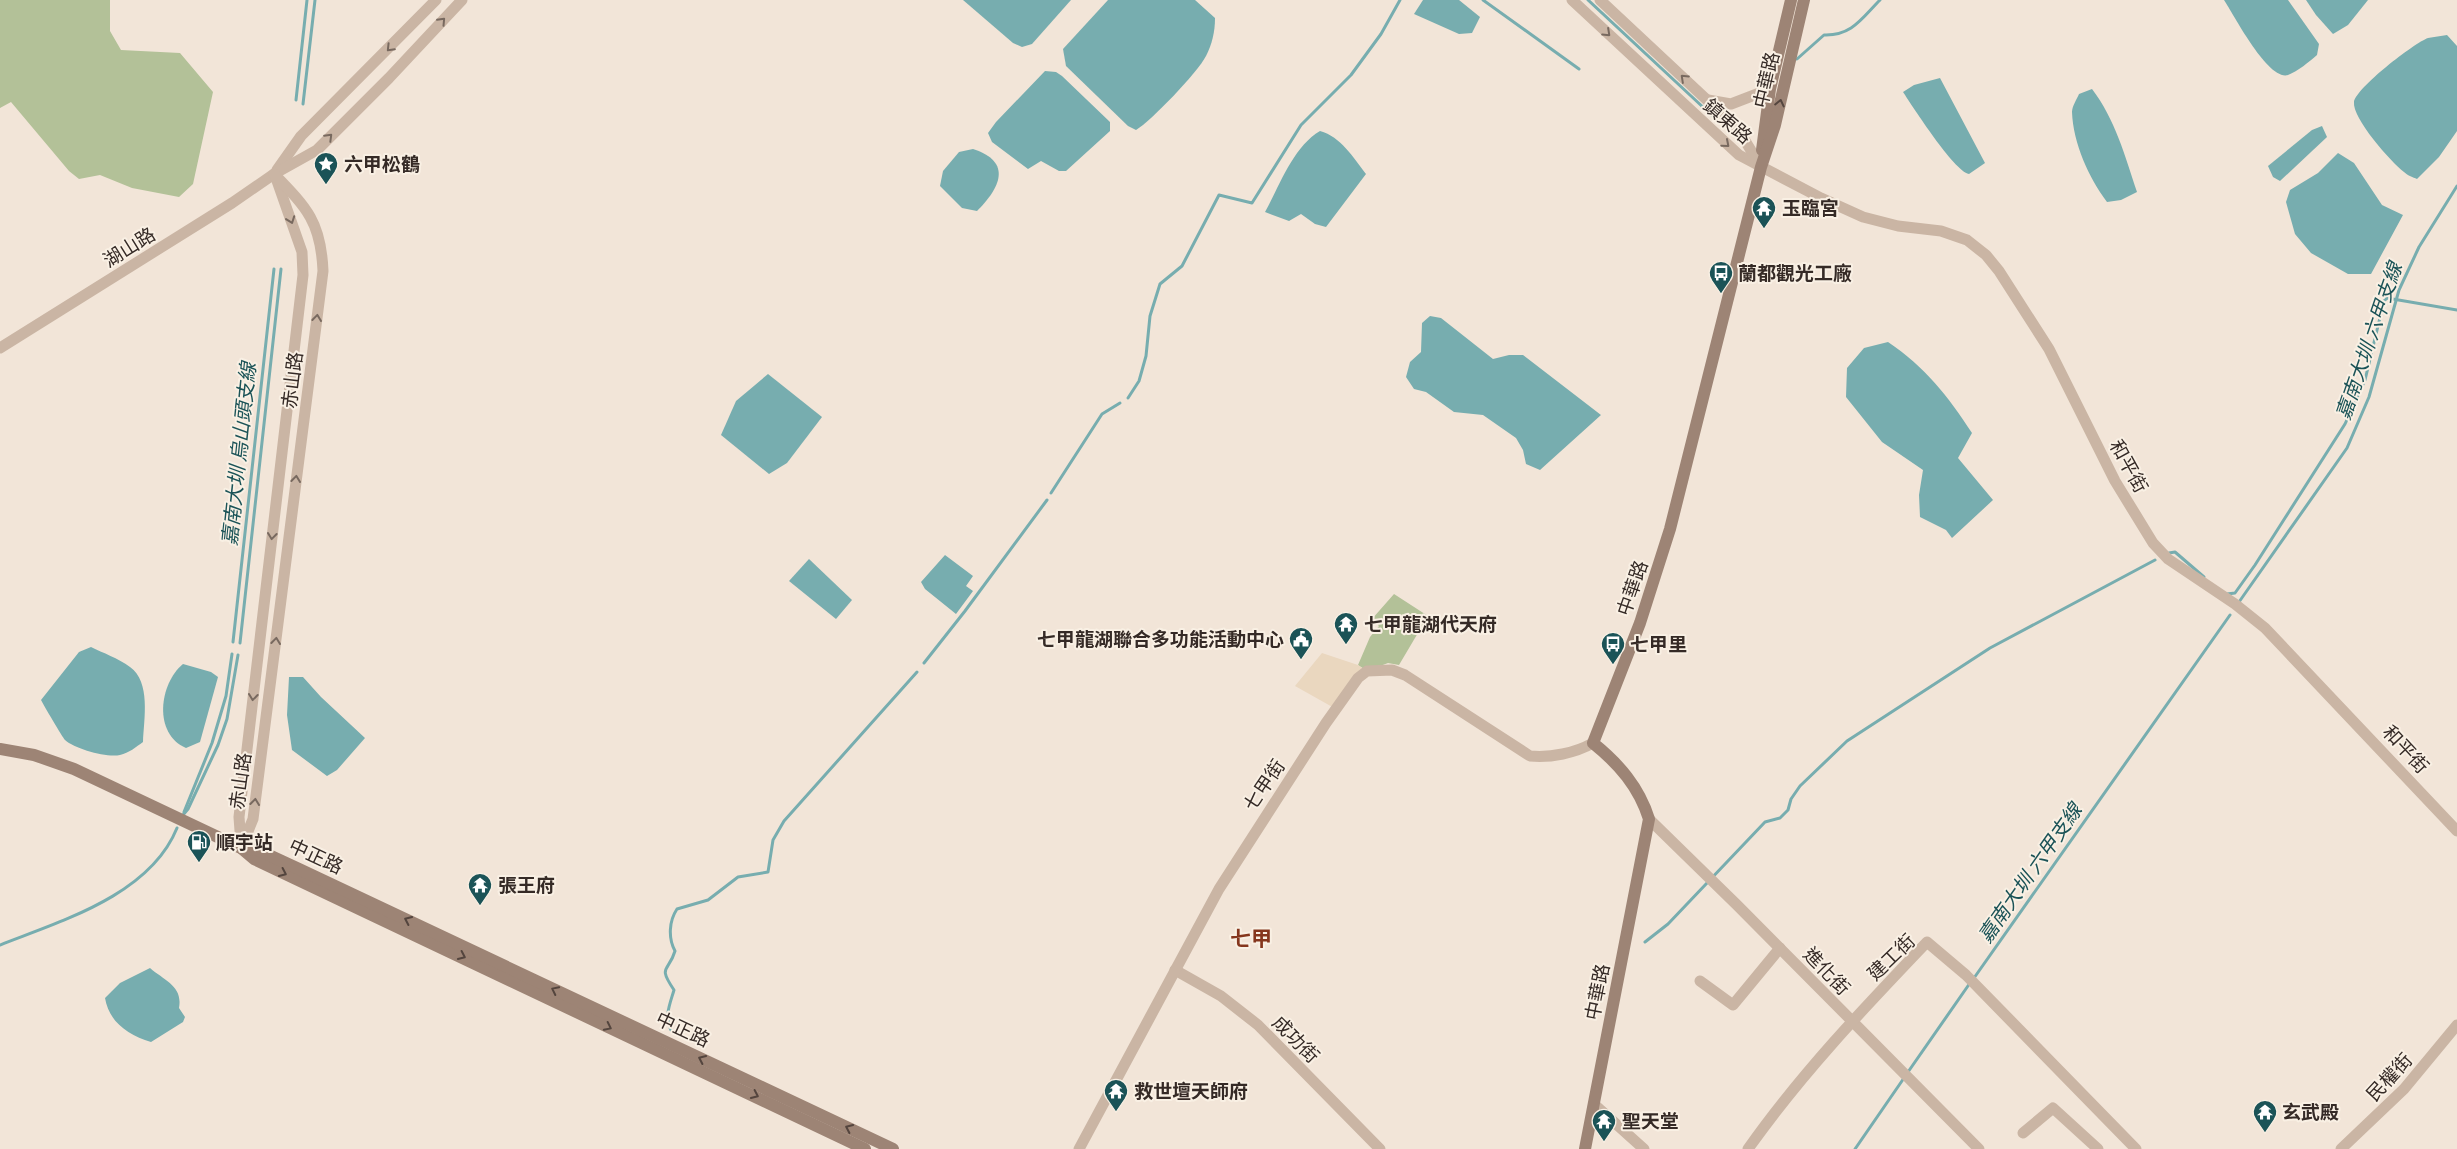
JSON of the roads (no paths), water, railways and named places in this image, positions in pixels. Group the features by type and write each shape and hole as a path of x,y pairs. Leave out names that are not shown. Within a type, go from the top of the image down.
{"main road":[{"name":"中華路","path":"1761,167 1764,123 1770,89 1791,0"},
{"name":"中華路","path":"1593,743 1636,632 1670,529 1761,167 1775,126 1804,0"},
{"path":"1593,743 1611,757 1635,786 1643,800 1649,819"},
{"path":"0,749 34,755 74,769 241,848"},
{"name":"中華路","path":"1585,1149 1649,819"},
{"name":"中正路","path":"241,848 254,860 865,1149"},
{"name":"中正路","path":"241,848 258,850 291,865 894,1149"}],"street":[{"path":"274,174 301,136 436,0"},
{"path":"274,174 317,150 389,78 462,0"},
{"name":"鎮東路","path":"1572,0 1733,150 1761,167"},
{"name":"鎮東路","path":"1600,0 1738,129 1761,167"},
{"path":"1707,100 1730,104 1770,89"},
{"name":"和平街","path":"1761,167 1863,217 1898,226 1941,231 1967,240 1986,255 1999,271 2049,349 2115,481 2153,543 2168,559 2235,604 2265,628 2457,831"},
{"name":"湖山路","path":"0,348 232,203 274,174"},
{"name":"赤山路","path":"241,848 253,818 323,271 318,229 307,209 274,174"},
{"name":"赤山路","path":"241,848 239,817 303,275 302,252 274,174"},
{"name":"七甲街","path":"1078,1149 1236,859 1326,724 1358,678 1367,670 1392,670 1405,675 1530,756 1541,757 1573,751 1593,743"},
{"name":"進化街","path":"1649,819 1979,1149"},
{"name":"建工街","path":"1748,1149 1778,1107 1851,1021 1927,942 1972,981 2136,1149"},
{"path":"1700,981 1733,1004 1780,948"},
{"name":"成功街","path":"1175,970 1221,996 1258,1025 1380,1149"},
{"name":"民權街","path":"2342,1149 2404,1088 2457,1025"},
{"path":"1594,1105 1644,1149"},
{"path":"2023,1133 2053,1108 2098,1149"}],"water":[{"path":"963,0 1071,0 1032,44 1022,47 1013,43"},
{"path":"1108,0 1195,0 1215,18 1211,42 1206,56 1163,107 1136,130 1128,126 1066,66 1063,49"},
{"path":"1423,0 1459,0 1480,17 1472,33 1459,34 1414,14"},
{"path":"2224,0 2288,0 2319,44 2317,55 2292,73 2288,75 2280,74 2271,68 2252,45"},
{"path":"2306,0 2368,0 2348,25 2333,34"},
{"path":"2447,35 2457,46 2457,131 2439,157 2417,179 2407,175 2398,167 2373,139 2359,118 2354,102 2364,87 2411,48 2428,38"},
{"path":"1045,71 1056,72 1062,76 1110,122 1110,131 1066,171 1059,171 1041,161 1028,169 992,142 988,133 996,122"},
{"path":"1940,78 1985,163 1969,174 1962,170 1944,151 1903,92 1914,85"},
{"path":"2092,89 2113,125 2137,192 2121,200 2107,202 2100,193 2083,160 2075,136 2073,107 2079,94"},
{"path":"2322,126 2327,137 2280,181 2273,177 2268,166 2312,130"},
{"path":"1320,131 1340,143 1366,174 1326,227 1315,224 1301,214 1289,221 1265,212 1295,157 1310,138"},
{"path":"973,149 986,154 994,161 998,168 999,176 992,193 977,211 962,208 940,186 943,171 959,152"},
{"path":"2338,153 2354,163 2382,205 2403,215 2371,274 2348,274 2311,253 2295,234 2286,202 2290,190 2318,173"},
{"path":"1430,316 1441,318 1493,359 1509,355 1523,355 1601,415 1540,470 1526,464 1523,450 1516,438 1483,415 1454,412 1426,392 1414,389 1406,377 1410,362 1421,352 1422,323"},
{"path":"1888,342 1925,372 1954,407 1972,433 1958,458 1993,500 1952,538 1946,530 1920,517 1919,495 1923,470 1882,442 1846,397 1847,368 1864,348"},
{"path":"768,374 822,417 787,463 769,474 721,435 736,401"},
{"path":"945,555 973,576 966,586 973,591 956,614 925,589 921,582"},
{"path":"809,559 852,600 836,619 789,581"},
{"path":"91,647 116,658 130,667 137,674 144,691 143,742 123,754 114,756 100,754 83,749 65,740 41,700 79,652"},
{"path":"183,664 211,672 218,677 200,742 186,748 175,741 168,732 164,721 163,708 169,684"},
{"path":"289,677 303,677 321,697 365,738 337,770 327,776 292,750 287,715"},
{"path":"150,968 176,989 180,1000 179,1008 185,1017 183,1022 151,1042 135,1036 115,1021 105,998 120,983"}],"waterway":[{"name":"嘉南大圳 烏山頭支線","path":"296,100 307,0"},
{"path":"303,104 315,0"},
{"path":"1128,398 1139,381 1146,356 1150,316 1160,284 1182,266 1219,195 1252,203 1301,125 1351,75 1381,34 1400,0"},
{"path":"1483,0 1579,69"},
{"path":"1588,0 1720,123"},
{"path":"1797,59 1824,35 1834,35 1856,25 1880,0"},
{"name":"嘉南大圳 六甲支線","path":"2239,602 2347,448 2369,397 2399,290 2419,247 2457,186"},
{"name":"嘉南大圳 烏山頭支線","path":"233,642 274,269"},
{"path":"240,643 281,269"},
{"path":"2227,594 2235,593 2255,565 2345,424 2365,380 2384,301 2387,298 2457,310"},
{"path":"1051,493 1102,414 1120,403"},
{"path":"924,663 1047,500"},
{"path":"2169,553 2175,552 2204,577"},
{"path":"1645,942 1668,924 1765,822 1780,818 1788,810 1791,799 1800,786 1847,741 1990,648 2155,560"},
{"name":"嘉南大圳 六甲支線","path":"1974,978 2230,615"},
{"name":"嘉南大圳 烏山頭支線","path":"184,812 212,743 226,696 232,654"},
{"path":"183,815 188,809 218,745 227,719 238,655"},
{"path":"671,1030 668,1015 674,990 665,972 675,951 671,941 670,930 672,919 677,909 708,900 738,877 768,872 773,840 784,821 917,672"},
{"name":"嘉南大圳 烏山頭支線","path":"0,945 76,915 101,903 125,888 147,871 164,851 177,828"},
{"name":"嘉南大圳 六甲支線","path":"1908,1072 1970,983"},
{"name":"嘉南大圳 六甲支線","path":"1855,1149 1904,1078"}],"place":[{"name":"六甲松鶴","path":"326,185"},
{"name":"玉臨宮","path":"1764,229"},
{"name":"蘭都觀光工廠","path":"1721,294"},
{"name":"七甲龍湖代天府","path":"1346,645"},
{"name":"七甲龍湖聯合多功能活動中心","path":"1301,660"},
{"name":"七甲里","path":"1613,665"},
{"name":"順宇站","path":"199,863"},
{"name":"張王府","path":"480,906"},
{"name":"救世壇天師府","path":"1116,1112"},
{"name":"玄武殿","path":"2265,1133"},
{"name":"聖天堂","path":"1604,1142"}],"district":[{"name":"七甲","path":"1251,939"}]}
